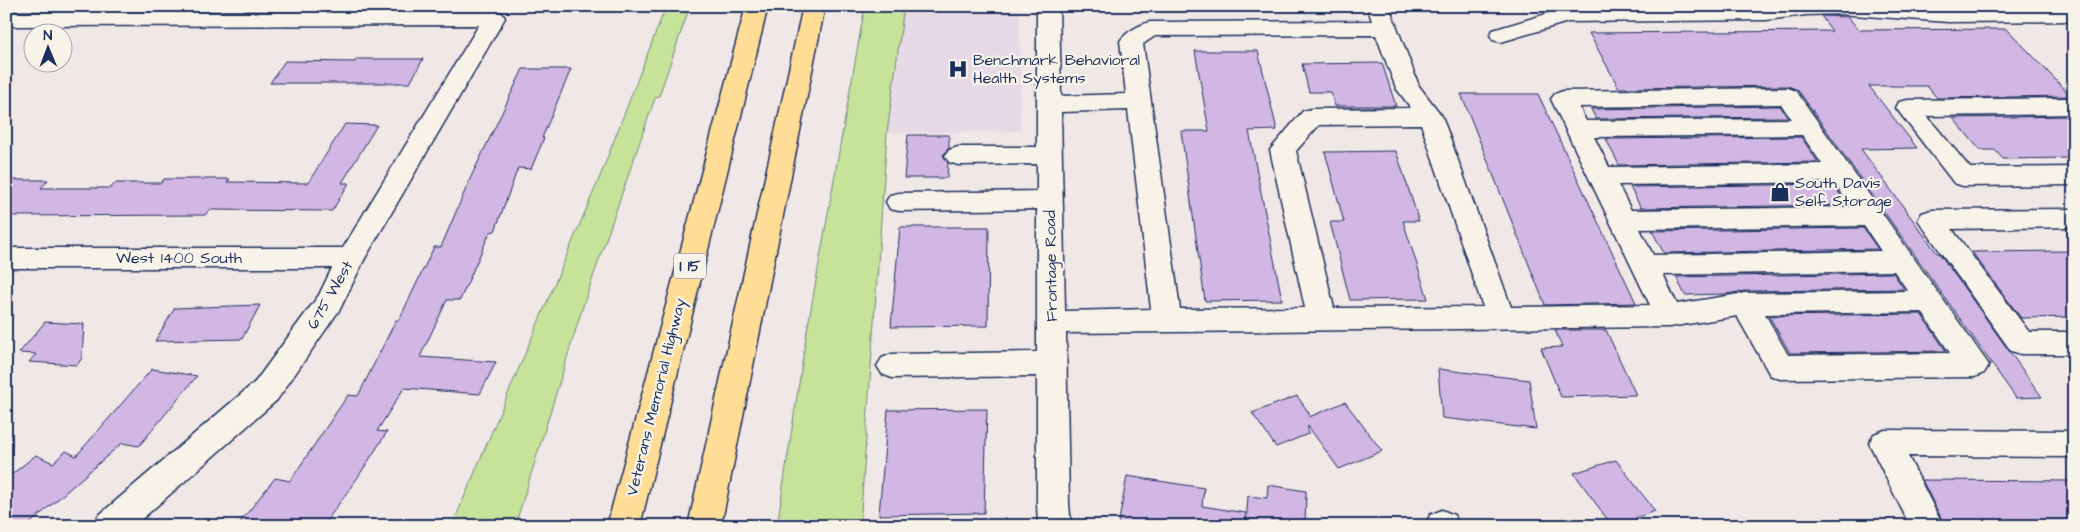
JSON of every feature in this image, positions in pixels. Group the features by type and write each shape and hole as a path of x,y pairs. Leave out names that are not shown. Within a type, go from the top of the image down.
{"highway":[{"name":"Veterans Memorial Highway","path":"623,526 757,6"},
{"path":"704,526 814,6"}],"street":[{"name":"Frontage Road","path":"1048,6 1053,504 1055,526"},
{"path":"1501,35 1566,15 1766,13 1806,8 1839,7 1948,15 2074,14"},
{"path":"1167,320 1131,41 1150,29 1381,17 1408,88 1430,116 1502,318"},
{"name":"675 West","path":"6,19 494,18 351,258 330,302 266,391 110,526"},
{"path":"1669,316 1563,98 1788,96 1974,365 1780,367 1746,304"},
{"path":"1049,104 1139,102"},
{"path":"2074,106 1908,108 1963,177 2074,176"},
{"path":"1322,319 1283,150 1312,117 1430,116"},
{"path":"958,156 1050,155"},
{"path":"1601,176 1841,173"},
{"path":"899,202 1050,200"},
{"path":"1622,220 1871,216"},
{"path":"2074,218 1931,220 2021,343 2074,343"},
{"name":"West 1400 South","path":"6,258 351,258"},
{"path":"1644,265 1902,261"},
{"path":"1051,322 1669,316 1746,304 1930,301"},
{"path":"892,366 1052,364"},
{"path":"1927,526 1885,443 2074,444"}],"shaded area":[{"name":"Benchmark Behavioral Health Systems","path":"903,6 1020,6 1020,131 887,133"}],"green space":[{"path":"666,6 690,6 659,96 655,98 583,306 515,526 452,526 599,179"},
{"path":"865,6 904,6 887,133 860,526 777,526 807,331"}],"building":[{"path":"1821,16 1848,17 1859,30 2007,29 2071,96 1937,98 1927,86 1869,86 1917,148 1861,149 1937,253 1939,253 2042,397 2016,398 1798,90 1788,86 1619,88 1589,33 1832,31"},
{"path":"1195,51 1258,51 1277,130 1249,131 1282,300 1205,301 1181,131 1209,131"},
{"path":"356,59 423,59 410,83 270,83 285,61 355,62"},
{"path":"1382,63 1396,106 1335,106 1331,92 1309,92 1302,64"},
{"path":"523,69 571,69 531,169 518,168 495,231 490,232 460,300 447,300 420,357 496,362 480,394 404,388 377,431 387,432 323,526 237,526 275,478 290,481 348,395 358,396 396,320 399,320 434,247 441,247 470,179"},
{"path":"1461,94 1538,94 1636,303 1545,305"},
{"path":"1780,106 1788,117 1596,119 1591,109"},
{"path":"2074,116 2074,158 2003,159 1995,150 1980,150 1953,118"},
{"path":"345,124 377,125 342,183 349,183 332,211 209,210 205,215 6,216 6,180 48,180 41,188 111,188 115,183 161,183 164,179 230,179 227,182 308,183"},
{"path":"908,135 949,135 949,148 943,155 948,163 947,178 904,178"},
{"path":"1801,137 1818,162 1619,165 1606,139"},
{"path":"1396,151 1419,221 1403,221 1428,299 1350,300 1330,222 1344,222 1325,152"},
{"path":"1833,184 1847,205 1641,208 1630,187"},
{"path":"900,227 989,227 988,326 891,327"},
{"path":"1863,228 1878,249 1664,253 1652,231"},
{"path":"2074,251 2074,317 2021,318 1972,252"},
{"path":"1893,273 1904,289 1745,291 1726,294 1685,295 1676,277"},
{"path":"260,305 242,339 155,341 175,308"},
{"path":"1921,314 1946,351 1790,353 1769,316"},
{"path":"45,322 84,324 82,358 77,365 29,362 36,354 19,353"},
{"path":"1555,330 1606,330 1636,395 1561,397 1541,348 1562,347"},
{"path":"152,369 197,376 139,446 122,443 27,526 6,526 6,479 36,455 53,463 66,451 76,456"},
{"path":"1438,369 1529,380 1536,429 1442,418"},
{"path":"1297,396 1309,413 1309,417 1345,402 1382,451 1339,469 1308,426 1308,434 1276,447 1252,413"},
{"path":"987,409 984,513 879,515 888,410"},
{"path":"1616,460 1655,511 1635,518 1640,526 1612,526 1574,473"},
{"path":"1127,476 1204,488 1202,506 1246,513 1245,526 1118,526"},
{"path":"1922,480 2074,481 2074,526 1945,526"},
{"path":"1268,485 1306,491 1305,526 1246,526 1248,496 1267,498"}],"place":[{"name":"Benchmark Behavioral Health Systems","path":"958,69"},
{"name":"South Davis Self Storage","path":"1780,192"}]}
